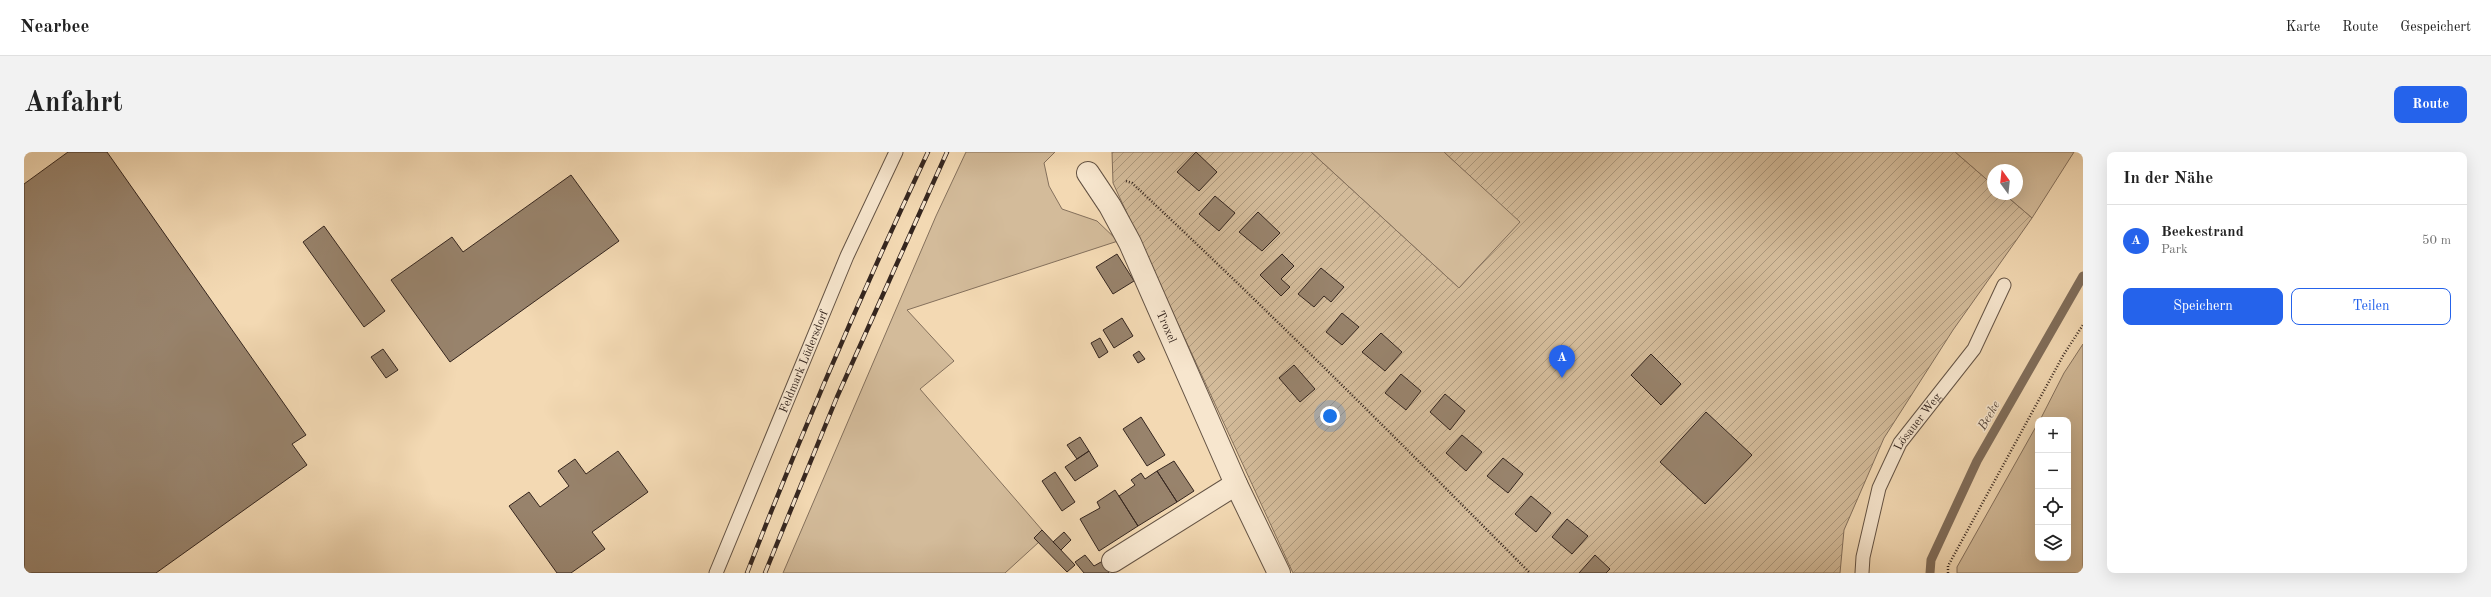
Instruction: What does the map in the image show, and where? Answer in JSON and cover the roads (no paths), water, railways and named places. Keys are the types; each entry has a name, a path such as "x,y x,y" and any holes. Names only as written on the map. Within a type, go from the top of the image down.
{"street":[{"name":"Troxel","path":"1088,173 1110,206 1130,243 1236,484 1279,573"},
{"path":"1113,561 1236,484"}],"lane":[{"name":"Feldmark Lüdersdorf","path":"716,573 847,256 896,152"},
{"name":"Lösauer Weg","path":"1862,573 1862,557 1879,488 1900,444 1974,349 2004,285"}],"waterway":[{"name":"Beeke","path":"1930,573 1931,560 1977,461 2083,276"}],"railway":[{"path":"747,573 789,467 834,361 928,152"},
{"path":"765,573 837,397 947,152"}],"place":[{"name":"Beekestrand","path":"1562,378"}]}
